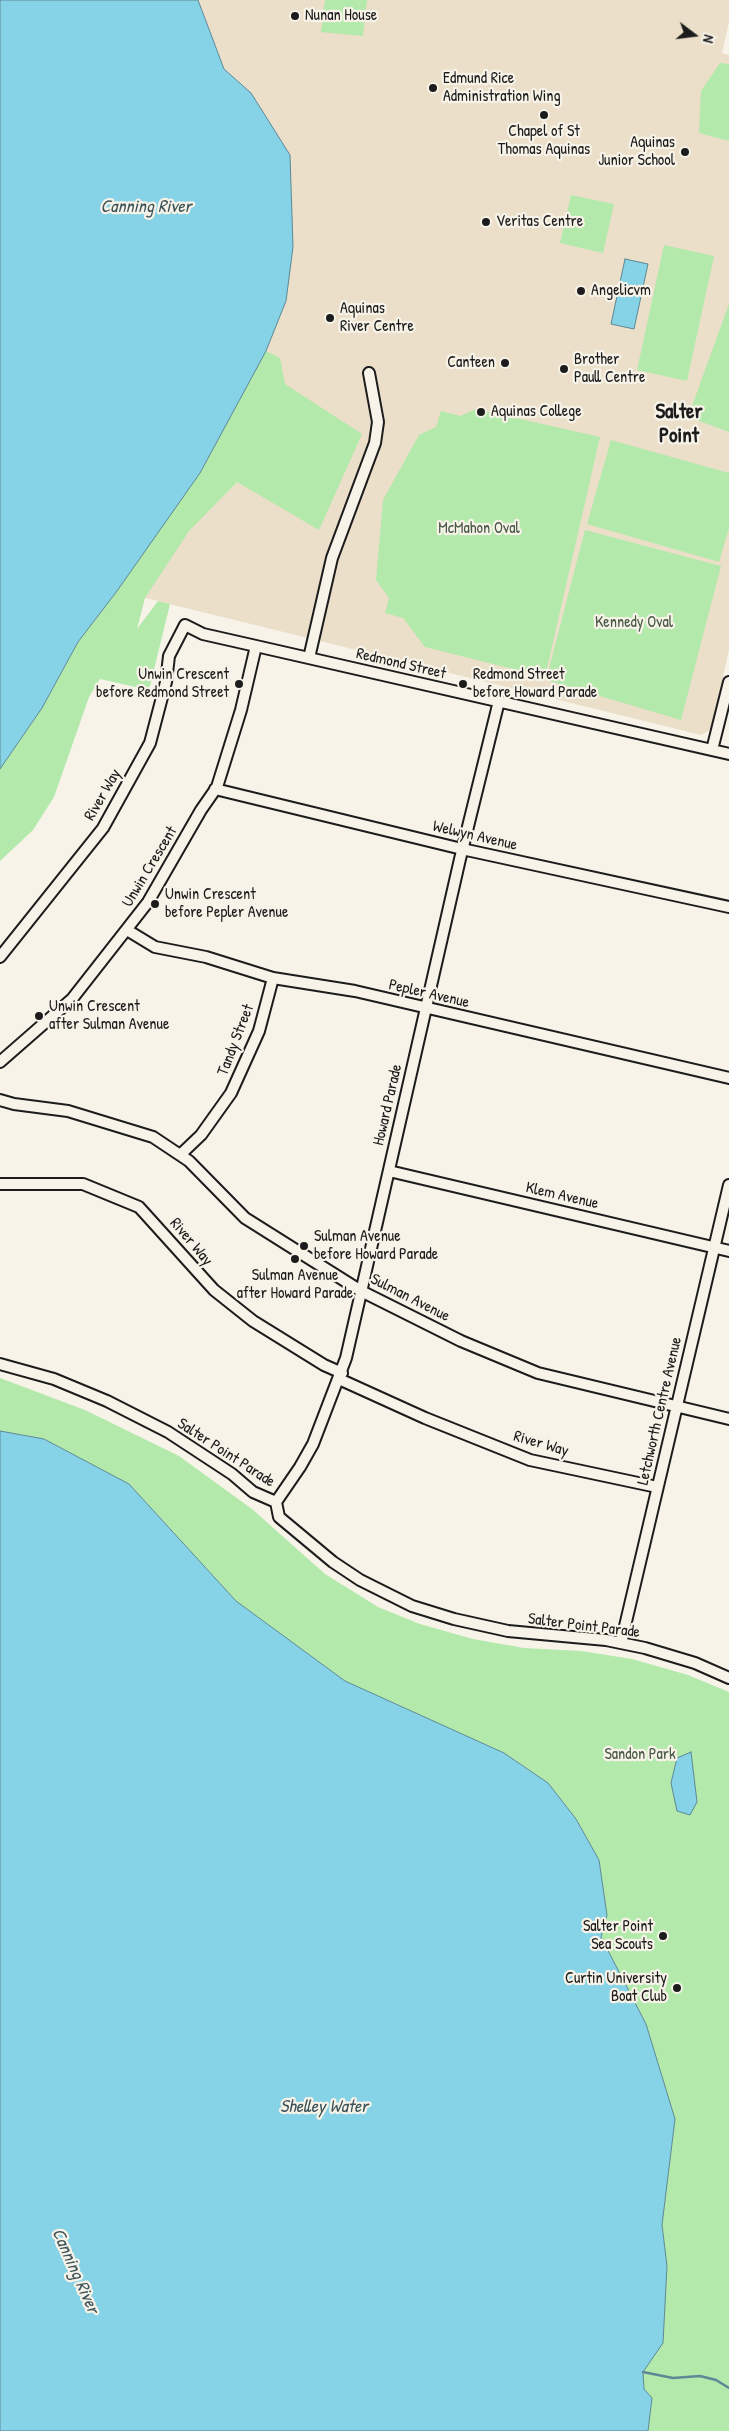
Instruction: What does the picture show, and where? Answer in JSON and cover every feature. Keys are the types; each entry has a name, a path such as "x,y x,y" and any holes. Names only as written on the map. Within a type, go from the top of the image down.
{"street":[{"path":"309,658 332,558 376,443 378,422 369,373"},
{"name":"Redmond Street","path":"185,625 204,634 729,754"},
{"name":"River Way","path":"0,957 103,828 150,743 166,682 169,656 185,625"},
{"name":"Unwin Crescent","path":"0,1062 72,999 148,902 200,810 215,790 241,710 256,646"},
{"path":"712,750 729,682"},
{"name":"Howard Parade","path":"276,1502 313,1444 340,1376 427,1009 462,849 499,701"},
{"name":"Welwyn Avenue","path":"215,790 462,849 729,907"},
{"name":"Pepler Avenue","path":"127,930 154,947 206,957 273,978 354,991 729,1078"},
{"name":"Tandy Street","path":"180,1155 201,1135 231,1093 259,1031 273,978"},
{"name":"Sulman Avenue","path":"0,1100 68,1111 153,1138 189,1161 245,1218 361,1291 461,1341 538,1373 729,1419"},
{"name":"Klem Avenue","path":"389,1171 729,1250"},
{"name":"River Way","path":"0,1184 83,1184 140,1207 214,1290 253,1321 340,1376 425,1418 530,1460 657,1487"},
{"name":"Letchworth Centre Avenue","path":"621,1643 729,1185"},
{"name":"Salter Point Parade","path":"0,1364 54,1379 107,1400 168,1432 232,1474 252,1492 276,1502 279,1517 315,1549 360,1580 412,1606 454,1619 508,1632 621,1643 695,1663 729,1678"}],"shaded area":[{"name":"Aquinas College","path":"198,0 729,0 729,22 722,53 729,55 729,650 711,729 701,735 117,591 251,93 224,69"}],"green space":[{"path":"325,0 367,0 363,36 321,32"},
{"path":"720,63 729,64 729,141 699,133 701,91"},
{"path":"571,195 614,204 603,253 560,243"},
{"path":"664,245 714,256 687,381 637,370"},
{"path":"729,304 729,432 688,417"},
{"path":"266,351 280,358 285,384 362,434 319,530 237,482 189,531 145,598 137,629 158,601 170,604 149,690 100,679 89,697 54,797 33,830 0,861 0,769 42,708 78,642 117,591 200,473"},
{"name":"McMahon Oval","path":"476,409 600,437 545,677 425,647 403,618 385,613 389,598 376,580 383,500 419,435 436,427 441,411 460,416"},
{"path":"611,440 729,473 729,528 719,562 587,524"},
{"name":"Kennedy Oval","path":"585,530 721,566 681,720 546,680"},
{"name":"Sandon Park","path":"0,1378 85,1410 179,1456 252,1509 325,1574 378,1607 420,1624 473,1639 524,1648 581,1651 632,1659 688,1675 729,1692 729,2431 648,2431 652,2398 644,2389 643,2372 663,2342 667,2266 662,2225 675,2119 646,2024 601,1937 607,1915 599,1860 576,1819 548,1783 504,1753 345,1681 236,1601 129,1484 44,1439 0,1431"}],"water":[{"name":"Canning River","path":"0,0 198,0 224,69 251,93 290,155 293,247 286,301 266,351 200,473 117,591 78,642 42,708 0,769"},
{"path":"625,259 648,264 634,329 611,324"},
{"name":"Shelley Water","path":"0,1431 44,1439 129,1484 236,1601 345,1681 504,1753 548,1783 576,1819 599,1860 607,1915 601,1937 646,2024 675,2119 662,2225 667,2266 663,2343 643,2372 644,2389 652,2398 648,2431 0,2431"},
{"path":"691,1752 697,1802 690,1815 677,1811 671,1783 677,1758"}],"waterway":[{"path":"643,2372 673,2378 700,2376 716,2380 729,2388"}],"place":[{"name":"Nunan House","path":"295,16"},
{"name":"Edmund Rice Administration Wing","path":"433,88"},
{"name":"Chapel of St Thomas Aquinas","path":"544,115"},
{"name":"Aquinas Junior School","path":"685,152"},
{"name":"Veritas Centre","path":"486,222"},
{"name":"Angelicvm","path":"581,291"},
{"name":"Aquinas River Centre","path":"330,318"},
{"name":"Canteen","path":"505,363"},
{"name":"Brother Paull Centre","path":"564,369"},
{"name":"Aquinas College","path":"481,412"},
{"name":"Unwin Crescent before Redmond Street","path":"239,684"},
{"name":"Redmond Street before Howard Parade","path":"463,684"},
{"name":"Unwin Crescent before Pepler Avenue","path":"155,904"},
{"name":"Unwin Crescent after Sulman Avenue","path":"39,1016"},
{"name":"Sulman Avenue before Howard Parade","path":"304,1246"},
{"name":"Sulman Avenue after Howard Parade","path":"295,1259"},
{"name":"Salter Point Sea Scouts","path":"663,1936"},
{"name":"Curtin University Boat Club","path":"677,1988"}],"district":[{"name":"Salter Point","path":"679,424"}]}
